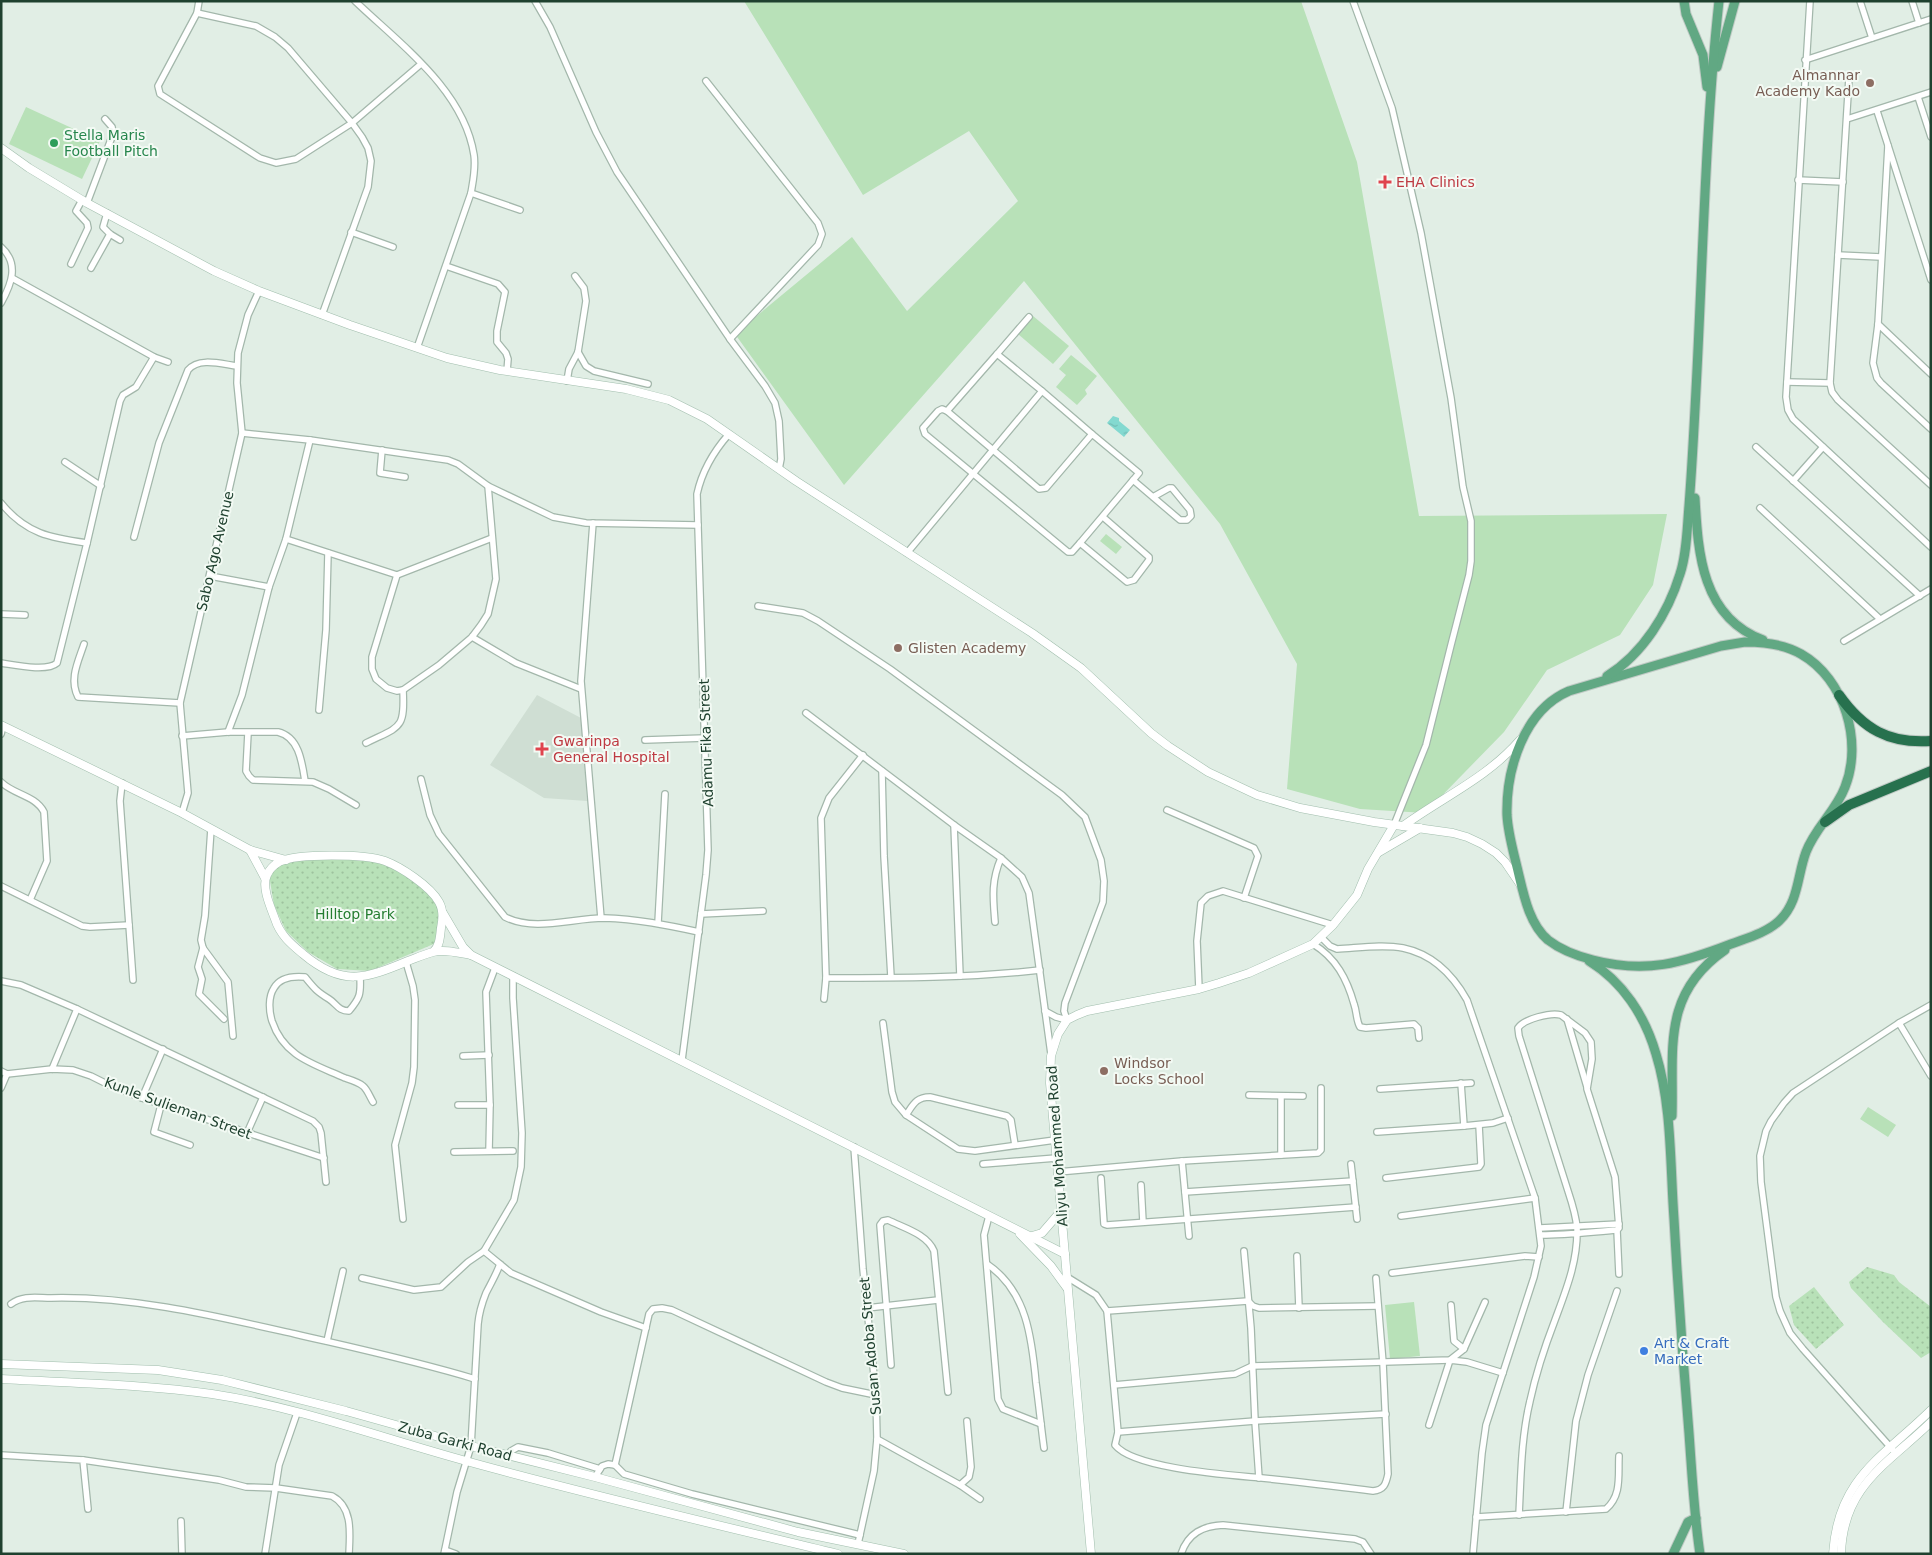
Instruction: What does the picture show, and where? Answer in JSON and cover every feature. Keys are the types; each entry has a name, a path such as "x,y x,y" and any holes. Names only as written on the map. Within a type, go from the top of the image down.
{"highway":[{"path":"1839,695 1857,718 1879,733 1906,741 1931,740"},
{"path":"1825,822 1849,805 1931,771"}],"main road":[{"path":"1684,1 1686,14 1699,43 1705,65 1709,131"},
{"path":"1693,462 1697,543 1712,592 1724,612 1737,626 1773,644 1800,653 1822,670 1839,695 1848,722 1852,764 1841,798 1811,841 1806,852 1796,893 1786,913 1772,927 1693,959 1658,966 1620,966 1580,956 1562,949 1541,933 1531,914 1521,885 1512,848 1507,815 1512,773 1523,737 1533,721 1550,701 1609,675 1634,653 1660,621 1672,598 1681,572 1686,544 1693,462 1709,131 1719,1"},
{"path":"1712,84 1735,1"},
{"path":"1591,683 1721,646 1745,642 1773,644"},
{"path":"1670,1149 1673,1037 1677,1013 1687,991 1702,970 1722,952 1737,942"},
{"path":"1580,956 1597,966 1631,1001 1645,1024 1661,1068 1670,1149 1681,1330 1700,1554"},
{"path":"1673,1554 1688,1522 1696,1518"}],"street":[{"path":"198,1 197,13 158,86 160,94 260,158 276,163 296,159 352,123 421,64"},
{"path":"355,1 421,64 447,92 460,113 474,156 474,175 471,193 417,348"},
{"path":"535,1 550,27 596,132 617,172 775,403 779,420 781,459 778,469"},
{"path":"1045,1010 1056,1017 1067,1020 1087,1011 1199,989 1249,973 1313,944 1322,938 1357,895 1376,854 1394,825 1426,745 1469,575 1471,521 1463,487 1451,398 1421,233 1392,108 1353,1"},
{"path":"1810,1 1798,180 1788,410 1793,419 1931,547"},
{"path":"1860,1 1872,38"},
{"path":"1912,1 1919,22"},
{"path":"197,13 256,26 275,37 288,48 362,137 371,161 368,186 322,314"},
{"path":"1806,60 1931,18"},
{"path":"1850,78 1830,383 1832,392 1838,400 1931,485"},
{"path":"706,81 818,223 822,234 818,245 730,339"},
{"path":"1847,120 1931,92"},
{"path":"1918,97 1931,137"},
{"path":"1877,111 1931,280"},
{"path":"71,264 88,228 87,223 76,211 84,201 113,134 112,127 105,119"},
{"path":"1888,146 1878,324 1873,363 1877,378 1931,429"},
{"path":"1,148 29,168 107,214 214,271 259,291 455,360 507,371 626,389 669,400 729,434 778,469 988,604 1076,664 1151,733 1208,772 1257,795 1280,803 1394,825 1453,833 1482,844 1496,853 1521,885"},
{"path":"1798,180 1843,182"},
{"path":"471,193 520,210"},
{"path":"107,214 103,227 120,240"},
{"path":"352,232 394,247"},
{"path":"91,268 110,234"},
{"path":"1,247 10,259 12,278 1,303"},
{"path":"1838,255 1881,257"},
{"path":"446,266 498,284 505,292 497,331 497,342 506,353 508,360 507,371"},
{"path":"567,381 569,369 578,352 586,293 575,276"},
{"path":"12,278 154,357 168,362"},
{"name":"Sabo Ago Avenue","path":"182,813 188,793 180,703 242,433 238,401 238,353 248,314 259,291"},
{"path":"947,411 1029,317"},
{"path":"1878,324 1931,374"},
{"path":"578,352 586,366 594,371 648,384"},
{"path":"997,354 1139,473 1072,552 1068,552 923,431 926,424 938,411 942,409 947,411 1036,487 1043,489 1092,434"},
{"path":"1,663 45,668 53,667 57,663 88,543 120,401 123,395 136,387 154,357"},
{"path":"134,537 159,443 188,370 193,364 199,362 237,366"},
{"path":"1788,382 1830,383"},
{"path":"907,553 1042,391"},
{"path":"242,433 310,440 448,460 458,464 488,486 553,517 593,523 698,525"},
{"name":"Adamu Fika Street","path":"682,1060 702,914 708,835 697,494 699,485 714,452 729,434"},
{"path":"228,732 242,695 270,587 286,539 310,440"},
{"path":"1756,447 1920,596"},
{"path":"1793,480 1823,447"},
{"path":"382,450 380,473 405,477"},
{"path":"65,462 101,486"},
{"path":"1133,480 1180,520 1187,520 1191,516 1190,510 1172,488 1168,488 1153,497"},
{"path":"397,575 372,657 372,669 376,679 387,688 397,691 403,690 439,665 472,637 488,614 494,593 496,568 488,486"},
{"path":"1,503 25,525 43,536 58,540 88,543"},
{"path":"1760,508 1880,619"},
{"path":"1080,543 1127,582 1134,580 1149,560 1149,557 1103,517"},
{"path":"593,523 582,689 601,918"},
{"path":"286,539 397,575 492,538"},
{"path":"319,710 326,630 328,553"},
{"path":"210,576 270,587"},
{"path":"1844,641 1931,590"},
{"path":"758,606 803,613 818,621 890,669 1062,795 1085,817 1101,860 1104,881 1103,902 1065,1003 1064,1011 1067,1020"},
{"path":"1,614 25,615"},
{"path":"472,637 516,663 582,689"},
{"path":"84,644 73,678 78,697 180,703"},
{"path":"366,743 392,730 401,723 404,712 403,690"},
{"path":"806,713 954,825 1001,858 1022,877 1029,893 1051,1056"},
{"path":"1,734 2,725 182,813 250,850 286,860"},
{"path":"182,736 228,732 278,732 286,734 297,748 305,781"},
{"path":"248,732 246,771 254,780 305,781 330,789 356,805"},
{"path":"1403,826 1497,764 1523,737"},
{"path":"645,740 705,738"},
{"path":"824,999 826,978 820,818 829,798 863,755"},
{"path":"882,771 884,856 891,977"},
{"path":"422,779 430,815 439,834 505,917 517,923 538,924 601,918 658,923 699,932"},
{"path":"1,782 34,800 41,805 44,812 47,861 30,900"},
{"path":"122,783 120,802 133,980"},
{"path":"658,923 666,794"},
{"path":"1166,810 1254,848 1258,856 1244,898"},
{"path":"954,825 960,976"},
{"path":"1376,854 1420,828"},
{"path":"211,829 205,916 201,940 203,948 228,982 233,1036"},
{"path":"250,850 265,878 266,893 276,924 282,935 292,946 327,971 344,976 371,976 433,952 447,951 471,955"},
{"path":"265,878 273,866 286,860 345,855 386,861 413,877 439,902 443,916 438,948 433,952"},
{"path":"995,922 992,887 995,872 1001,858"},
{"path":"1,886 82,926 129,925"},
{"path":"1199,989 1197,941 1201,903 1208,896 1223,891 1333,926"},
{"path":"441,910 463,947 471,955 1065,1254"},
{"path":"702,914 762,912"},
{"path":"1322,938 1330,946 1337,949 1402,948 1431,960 1446,970 1459,985 1467,1000 1535,1198 1540,1232 1539,1258 1486,1425 1473,1554"},
{"path":"1313,944 1329,956 1344,976 1360,1027 1414,1024 1418,1028 1419,1038"},
{"path":"203,948 198,967 202,979 199,994 224,1019"},
{"path":"403,1219 395,1145 412,1083 415,1000 406,962"},
{"path":"489,1151 490,1104 486,992 495,968"},
{"path":"826,978 960,976 1040,970"},
{"path":"360,977 361,993 349,1011 336,1008 330,1000 319,994 305,976 294,976 283,980 274,986 270,1000 270,1016 284,1045 299,1057 364,1086 373,1102"},
{"path":"362,1278 414,1290 441,1287 468,1262 484,1251 514,1200 521,1167 522,1133 513,976"},
{"path":"1,981 21,985 77,1009 314,1121 321,1132 326,1182"},
{"path":"1893,1450 1803,1349 1784,1321 1776,1297 1761,1182 1760,1156 1766,1131 1771,1121 1784,1102 1793,1093 1899,1023 1931,1005"},
{"path":"52,1069 77,1009"},
{"path":"1518,1515 1524,1434 1530,1401 1539,1365 1570,1283 1577,1230 1568,1191 1519,1036 1518,1028 1521,1024 1531,1019 1557,1013 1585,1033 1591,1042 1592,1059 1588,1089"},
{"path":"1567,1019 1615,1177 1619,1274"},
{"name":"Aliyu Mohammed Road","path":"1067,1020 1058,1034 1051,1056 1050,1083 1091,1554"},
{"path":"1899,1023 1931,1076"},
{"path":"883,1024 892,1092 895,1102 906,1115 958,1149 975,1151 1055,1140"},
{"path":"142,1098 163,1049"},
{"path":"463,1056 489,1055"},
{"name":"Kunle Sulieman Street","path":"4,1072 52,1069 73,1070 142,1098 324,1158"},
{"path":"1,1088 4,1072"},
{"path":"1462,1083 1464,1126"},
{"path":"1380,1089 1471,1083"},
{"path":"1058,1172 1182,1161 1320,1152 1321,1088"},
{"path":"1249,1095 1303,1096"},
{"path":"1281,1096 1281,1155"},
{"path":"247,1133 263,1097"},
{"path":"906,1115 916,1100 923,1097 1007,1116 1012,1120 1015,1146"},
{"path":"162,1104 154,1132 190,1145"},
{"path":"458,1104 490,1104"},
{"path":"1377,1132 1479,1125 1508,1118"},
{"path":"1386,1178 1479,1167 1481,1164 1479,1125"},
{"name":"Susan Adoba Street","path":"854,1147 876,1395 878,1439 874,1471 858,1544"},
{"path":"454,1152 513,1151"},
{"path":"983,1164 1056,1158"},
{"path":"1182,1161 1189,1236"},
{"path":"1351,1164 1358,1219"},
{"path":"1102,1178 1104,1224 1108,1225 1356,1207"},
{"path":"1186,1192 1353,1180"},
{"path":"1141,1185 1143,1222"},
{"path":"1401,1216 1535,1198"},
{"path":"1030,1236 1042,1234 1061,1211"},
{"path":"989,1216 984,1235 1000,1405 1012,1414 1041,1424"},
{"path":"891,1365 888,1306 880,1225 883,1221 888,1220 930,1242 934,1250 948,1392"},
{"path":"1540,1232 1618,1227"},
{"path":"1015,1229 1060,1276 1068,1292"},
{"path":"484,1251 511,1273 601,1312 646,1328"},
{"path":"1244,1251 1260,1478"},
{"path":"1297,1256 1299,1308"},
{"path":"1392,1273 1525,1256 1539,1258"},
{"path":"456,1554 445,1552 458,1492 471,1446 480,1308 496,1277 500,1264"},
{"path":"987,1264 998,1271 1007,1281 1022,1307 1032,1341 1044,1448"},
{"path":"326,1341 343,1271"},
{"path":"1067,1277 1096,1295 1107,1311 1118,1432 1115,1445 1118,1449 1128,1454 1186,1470 1373,1491 1379,1490 1384,1486 1388,1474 1383,1364 1376,1278"},
{"path":"1566,1512 1576,1422 1588,1375 1617,1291"},
{"path":"11,1304 21,1298 107,1299 238,1321 475,1379"},
{"path":"867,1308 938,1300"},
{"path":"1107,1311 1248,1302 1260,1308 1378,1306"},
{"path":"1429,1425 1450,1360 1464,1349 1485,1302"},
{"path":"1451,1306 1454,1341 1464,1349"},
{"path":"615,1465 649,1314 653,1309 672,1310 826,1382 842,1388 876,1395"},
{"path":"1114,1385 1235,1374 1252,1366 1383,1364 1450,1360 1467,1362 1503,1373"},
{"name":"Zuba Garki Road","path":"1,1364 158,1370 192,1374 346,1411 508,1456 595,1477 798,1532 904,1554"},
{"name":"Zuba Garki Road","path":"1,1379 144,1386 212,1394 297,1413 467,1462 838,1554"},
{"path":"1841,1554 1845,1522 1855,1498 1868,1479 1893,1450 1931,1410"},
{"path":"265,1554 279,1465 297,1413"},
{"path":"1118,1432 1255,1421 1386,1414"},
{"path":"960,1486 969,1476 971,1468 967,1420"},
{"path":"1833,1554 1838,1519 1848,1494 1862,1473 1931,1422"},
{"path":"878,1439 980,1499"},
{"path":"508,1456 511,1451 518,1448 548,1453 600,1469"},
{"path":"1,1456 83,1460 219,1480 246,1487 322,1493 338,1499 348,1519 351,1528 349,1554"},
{"path":"1476,1517 1606,1509 1613,1503 1618,1491 1618,1456"},
{"path":"83,1460 88,1509"},
{"path":"595,1477 602,1466 608,1464 615,1465 624,1474 692,1494 860,1535"},
{"path":"181,1521 182,1554"},
{"path":"1182,1554 1185,1544 1192,1535 1201,1529 1223,1525 1354,1539 1363,1542 1371,1554"}],"shaded area":[{"name":"Gwarinpa General Hospital","path":"537,695 581,718 587,801 544,798 490,765"}],"green space":[{"path":"744,1 1301,1 1357,162 1419,516 1667,514 1653,585 1620,635 1547,670 1504,732 1425,813 1360,809 1287,789 1297,664 1220,524 1024,281 844,485 735,334 852,237 907,311 1018,201 969,131 863,195"},
{"name":"Stella Maris Football Pitch","path":"26,107 100,141 82,179 9,144"},
{"path":"1033,316 1069,346 1053,364 1018,334"},
{"path":"1071,355 1097,376 1085,390 1087,394 1077,405 1056,387 1066,375 1059,369"},
{"path":"1106,534 1122,547 1116,554 1100,541"},
{"name":"Hilltop Park","path":"348,857 377,860 412,878 437,903 440,918 436,943 370,971 337,969 308,952 286,931 274,905 269,875 274,868 286,861"},
{"path":"1868,1107 1896,1125 1888,1137 1860,1119"},
{"path":"1867,1267 1894,1275 1899,1282 1931,1307 1931,1352 1921,1358 1851,1288 1849,1282"},
{"path":"1814,1287 1844,1325 1816,1349 1794,1325 1789,1306"},
{"path":"1414,1302 1420,1356 1390,1359 1385,1305"}],"water":[{"path":"1113,416 1119,418 1119,421 1130,430 1124,437 1107,423"}],"place":[{"name":"Almannar Academy Kado","path":"1870,83"},
{"name":"Stella Maris Football Pitch","path":"54,143"},
{"name":"EHA Clinics","path":"1385,182"},
{"name":"Glisten Academy","path":"898,648"},
{"name":"Gwarinpa General Hospital","path":"542,749"},
{"name":"Windsor Locks School","path":"1104,1071"},
{"name":"Art & Craft Market","path":"1644,1351"}]}
